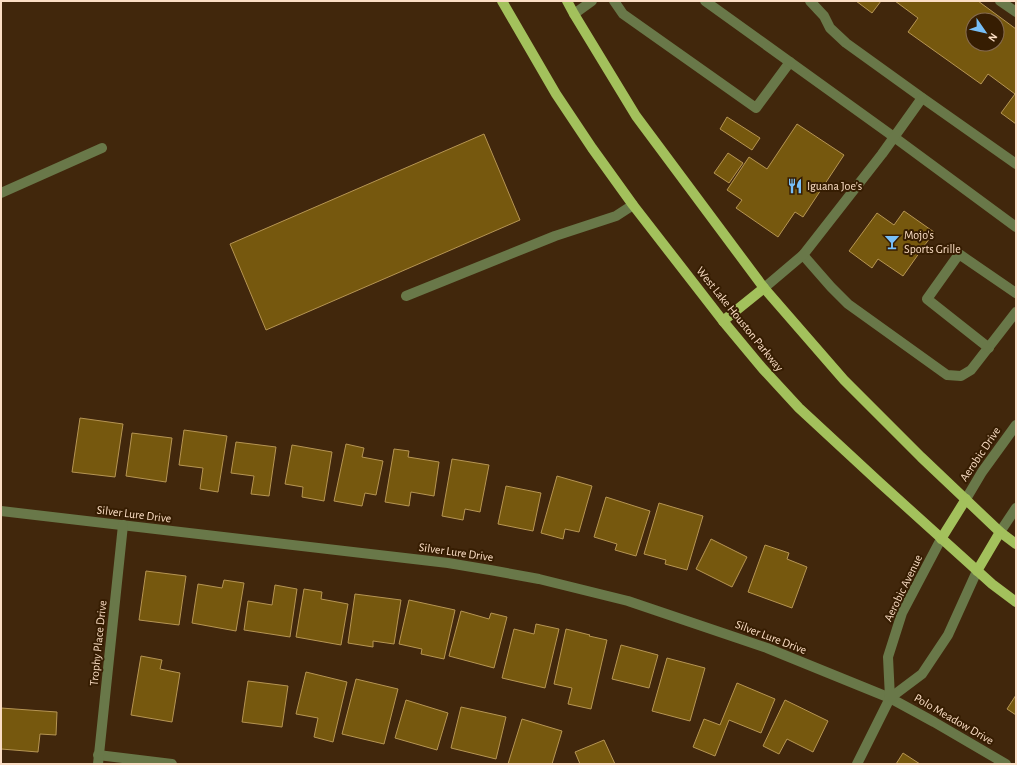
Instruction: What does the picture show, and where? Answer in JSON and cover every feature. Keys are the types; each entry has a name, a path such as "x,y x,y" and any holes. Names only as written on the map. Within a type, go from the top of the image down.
{"main road":[{"name":"West Lake Houston Parkway","path":"502,1 556,94 592,148 633,205 722,321 763,369 799,408 879,482 977,571 1016,602"},
{"path":"567,1 636,116 764,288 844,380 921,457 1000,532 1016,544"},
{"path":"722,321 764,288"},
{"path":"942,539 966,499"},
{"path":"977,571 1000,532"}],"street":[{"path":"574,14 592,1"},
{"path":"614,1 623,14 756,108 790,62"},
{"path":"706,1 1016,227"},
{"path":"810,1 824,16 830,28 846,43 1016,164"},
{"path":"1000,1 1016,12"},
{"path":"764,288 803,255 882,154 922,98"},
{"path":"1,193 102,148"},
{"path":"406,296 555,236 616,216 633,205"},
{"path":"989,348 927,299 959,254 1016,293"},
{"path":"803,255 848,304 947,375 961,376 971,370 1016,312"},
{"name":"Aerobic Drive","path":"966,499 982,472 1016,425"},
{"path":"1000,532 1016,508"},
{"name":"Silver Lure Drive","path":"1,511 448,563 539,579 628,601 708,627 767,648 890,698"},
{"name":"Trophy Place Drive","path":"98,760 124,525"},
{"name":"Aerobic Avenue","path":"890,698 888,657 902,613 942,539"},
{"name":"Aerobic Avenue","path":"858,764 890,698 922,674 948,635 977,571"},
{"name":"Polo Meadow Drive","path":"890,698 1006,764"},
{"path":"98,760 172,764"}],"building":[{"path":"856,1 881,1 872,13"},
{"path":"895,1 978,1 993,12 965,12 965,52 1005,52 1005,21 1016,29 1016,124 1001,113 1015,94 988,74 981,84 908,32 918,18"},
{"path":"727,117 760,138 752,150 720,129"},
{"path":"797,124 844,155 803,217 795,212 778,237 736,208 742,200 727,190 749,157 767,169"},
{"path":"484,134 520,220 266,330 230,244"},
{"path":"728,153 743,163 729,183 714,173"},
{"name":"Mojo's Sports Grille","path":"904,211 934,232 903,276 878,259 872,268 849,251 877,213 894,225"},
{"path":"80,418 123,424 115,477 72,472"},
{"path":"184,430 227,436 218,492 200,489 203,468 179,465"},
{"path":"132,433 172,438 166,482 126,476"},
{"path":"236,442 276,447 269,496 251,494 254,476 231,473"},
{"path":"346,444 364,448 362,457 383,461 376,495 365,493 362,506 334,501"},
{"path":"292,445 332,452 324,501 302,497 303,487 285,484"},
{"path":"394,449 409,451 408,457 439,462 434,496 411,492 409,506 385,502"},
{"path":"452,459 489,465 480,512 465,509 463,520 442,516"},
{"path":"557,476 592,486 579,532 565,529 563,539 541,533"},
{"path":"506,486 541,493 533,531 498,524"},
{"path":"606,497 650,511 636,556 615,550 617,544 594,537"},
{"path":"659,503 703,516 687,570 665,564 666,560 644,554"},
{"path":"711,539 747,557 732,587 696,569"},
{"path":"765,545 789,553 787,559 807,567 792,608 748,592"},
{"path":"146,571 186,576 179,625 139,620"},
{"path":"224,580 244,583 236,631 192,623 198,584 222,588"},
{"path":"275,585 297,589 290,637 244,630 248,601 272,605"},
{"path":"304,589 322,592 321,599 348,604 341,645 296,637"},
{"path":"355,594 401,600 394,644 373,641 373,647 348,643"},
{"path":"409,600 455,610 444,659 421,654 422,649 399,644"},
{"path":"461,611 489,619 491,613 507,617 494,668 449,656"},
{"path":"536,624 559,629 545,688 502,678 514,629 534,634"},
{"path":"566,629 607,640 591,709 568,704 572,688 554,684"},
{"path":"621,645 658,655 649,688 612,679"},
{"path":"141,656 162,660 160,669 180,673 172,722 131,715"},
{"path":"667,658 705,668 690,721 652,711"},
{"path":"306,672 347,682 333,742 314,737 318,718 296,714"},
{"path":"356,679 398,689 384,744 342,734"},
{"path":"248,681 288,686 282,727 242,722"},
{"path":"737,683 775,699 761,733 729,720 715,756 693,747 704,719 720,725"},
{"path":"1016,695 1016,715 1007,709"},
{"path":"406,700 448,713 437,750 395,738"},
{"path":"785,700 828,721 813,752 787,739 779,754 763,746"},
{"path":"461,707 506,717 496,759 451,748"},
{"path":"1,708 57,712 56,735 40,734 38,752 1,749"},
{"path":"522,719 562,731 552,764 508,764"},
{"path":"604,740 615,764 580,764 575,752"},
{"path":"903,753 920,764 896,764"}],"place":[{"name":"Iguana Joe’s","path":"795,186"},
{"name":"Mojo's Sports Grille","path":"892,242"}]}
